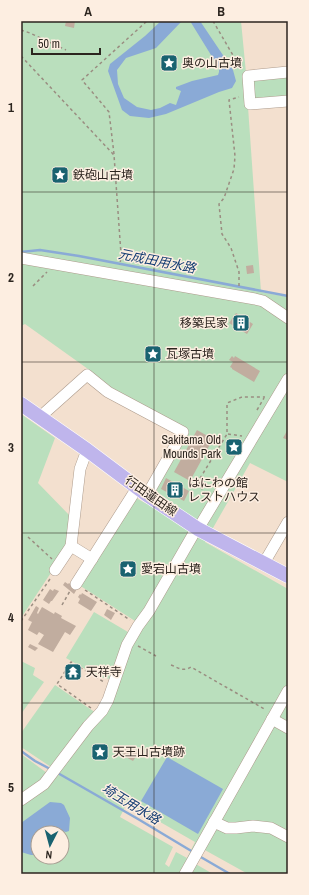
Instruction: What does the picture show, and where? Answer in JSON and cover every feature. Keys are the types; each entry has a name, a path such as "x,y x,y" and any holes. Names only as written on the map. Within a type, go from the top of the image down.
{"main road":[{"name":"行田蓮田線","path":"21,404 87,450 196,531 288,576"}],"street":[{"path":"288,72 248,76 250,104 288,101"},
{"path":"21,258 255,299 263,301 288,318"},
{"path":"40,417 87,375 108,392 183,432 73,587"},
{"path":"21,800 44,784 88,726 102,711 108,700 125,650 138,626 149,611 288,380"},
{"path":"57,567 71,546 80,469 87,450"},
{"path":"264,563 288,522"},
{"path":"71,546 92,559"},
{"path":"185,874 288,691"},
{"path":"273,716 288,728"},
{"path":"214,822 227,828 253,826 271,828 288,837"}],"path":[{"path":"119,267 121,254 114,154 109,112 82,80 147,21"},
{"path":"213,21 244,73"},
{"path":"21,30 66,50"},
{"path":"21,56 114,154"},
{"path":"239,282 239,272 231,248 222,234 219,204 224,198 234,169 235,156 229,100 244,95"},
{"path":"33,286 56,264"},
{"path":"207,495 200,486 199,480 227,434 227,403 242,397 277,397"},
{"path":"227,434 242,436"},
{"path":"21,621 57,567 28,537"},
{"path":"62,605 73,587 138,626"},
{"path":"130,641 156,656"},
{"path":"91,708 57,684 71,662 104,682"},
{"path":"171,665 182,670 187,670 190,667 267,711 273,716"}],"green space":[{"name":"Sakitama Old Mounds Park","path":"21,21 241,21 246,73 288,70 288,103 248,107 261,292 288,297 288,482 250,463 205,542 288,589 288,874 248,874 203,849 194,863 213,874 21,874 21,754 47,773 51,767 21,747 21,733 55,685 96,713 100,709 110,679 99,677 66,658 94,612 128,632 135,621 79,585 136,498 147,504 188,432 107,389 88,369 25,324 21,326","holes":["127,803 195,842 187,858 176,852 169,867 165,864 173,847 120,817"]},
{"path":"21,414 55,438 38,483 71,517 68,547 21,618"},
{"path":"21,661 35,668 33,675 44,682 21,714"}],"water":[{"path":"161,21 182,21 156,48 126,58 117,70 118,84 124,98 137,107 151,110 160,108 170,103 176,105 181,91 176,89 176,87 192,81 218,75 219,68 190,21 200,21 233,70 236,81 232,88 166,114 149,118 130,116 122,110 108,71 110,64"},
{"path":"167,757 223,789 198,834 141,801"},
{"path":"50,802 61,803 64,805 70,818 69,825 30,825 30,855 21,852 21,823"}],"building":[{"path":"66,21 75,21 74,28 65,26"},
{"path":"253,265 254,273 247,274 246,266"},
{"name":"移築民家","path":"236,313 253,324 247,334 229,323"},
{"path":"232,356 234,358 235,356 260,371 254,382 230,367 233,362 229,360"},
{"path":"288,429 288,440 283,438"},
{"path":"197,430 213,439 190,481 174,472"},
{"name":"はにわの館 レストハウス","path":"166,478 189,491 184,501 161,489"},
{"path":"65,582 77,589 74,594 63,585"},
{"path":"50,589 53,591 54,589 59,591 49,604 43,600"},
{"path":"82,593 97,602 91,611 78,603 80,599 78,597"},
{"path":"36,606 39,608 38,614 42,607 54,614 55,612 62,616 61,618 76,626 70,635 65,632 53,652 38,644 44,635 39,632 37,635 28,630 32,622 28,620"},
{"path":"107,609 115,613 111,620 104,615"},
{"path":"30,644 38,648 35,651 28,647"},
{"path":"128,745 139,752 133,761 122,755"}],"waterway":[{"name":"元成田用水路","path":"21,252 40,250 79,256 288,296"},
{"name":"埼玉用水路","path":"21,751 35,761 52,770"},
{"name":"埼玉用水路","path":"56,772 193,852"},
{"name":"埼玉用水路","path":"199,856 230,874"}],"place":[{"name":"奥の山古墳","path":"169,63"},
{"name":"鉄砲山古墳","path":"60,175"},
{"name":"移築民家","path":"241,323"},
{"name":"瓦塚古墳","path":"153,354"},
{"name":"Sakitama Old Mounds Park","path":"234,447"},
{"name":"はにわの館 レストハウス","path":"175,490"},
{"name":"愛宕山古墳","path":"128,569"},
{"name":"天祥寺","path":"73,672"},
{"name":"天王山古墳跡","path":"100,752"}]}
